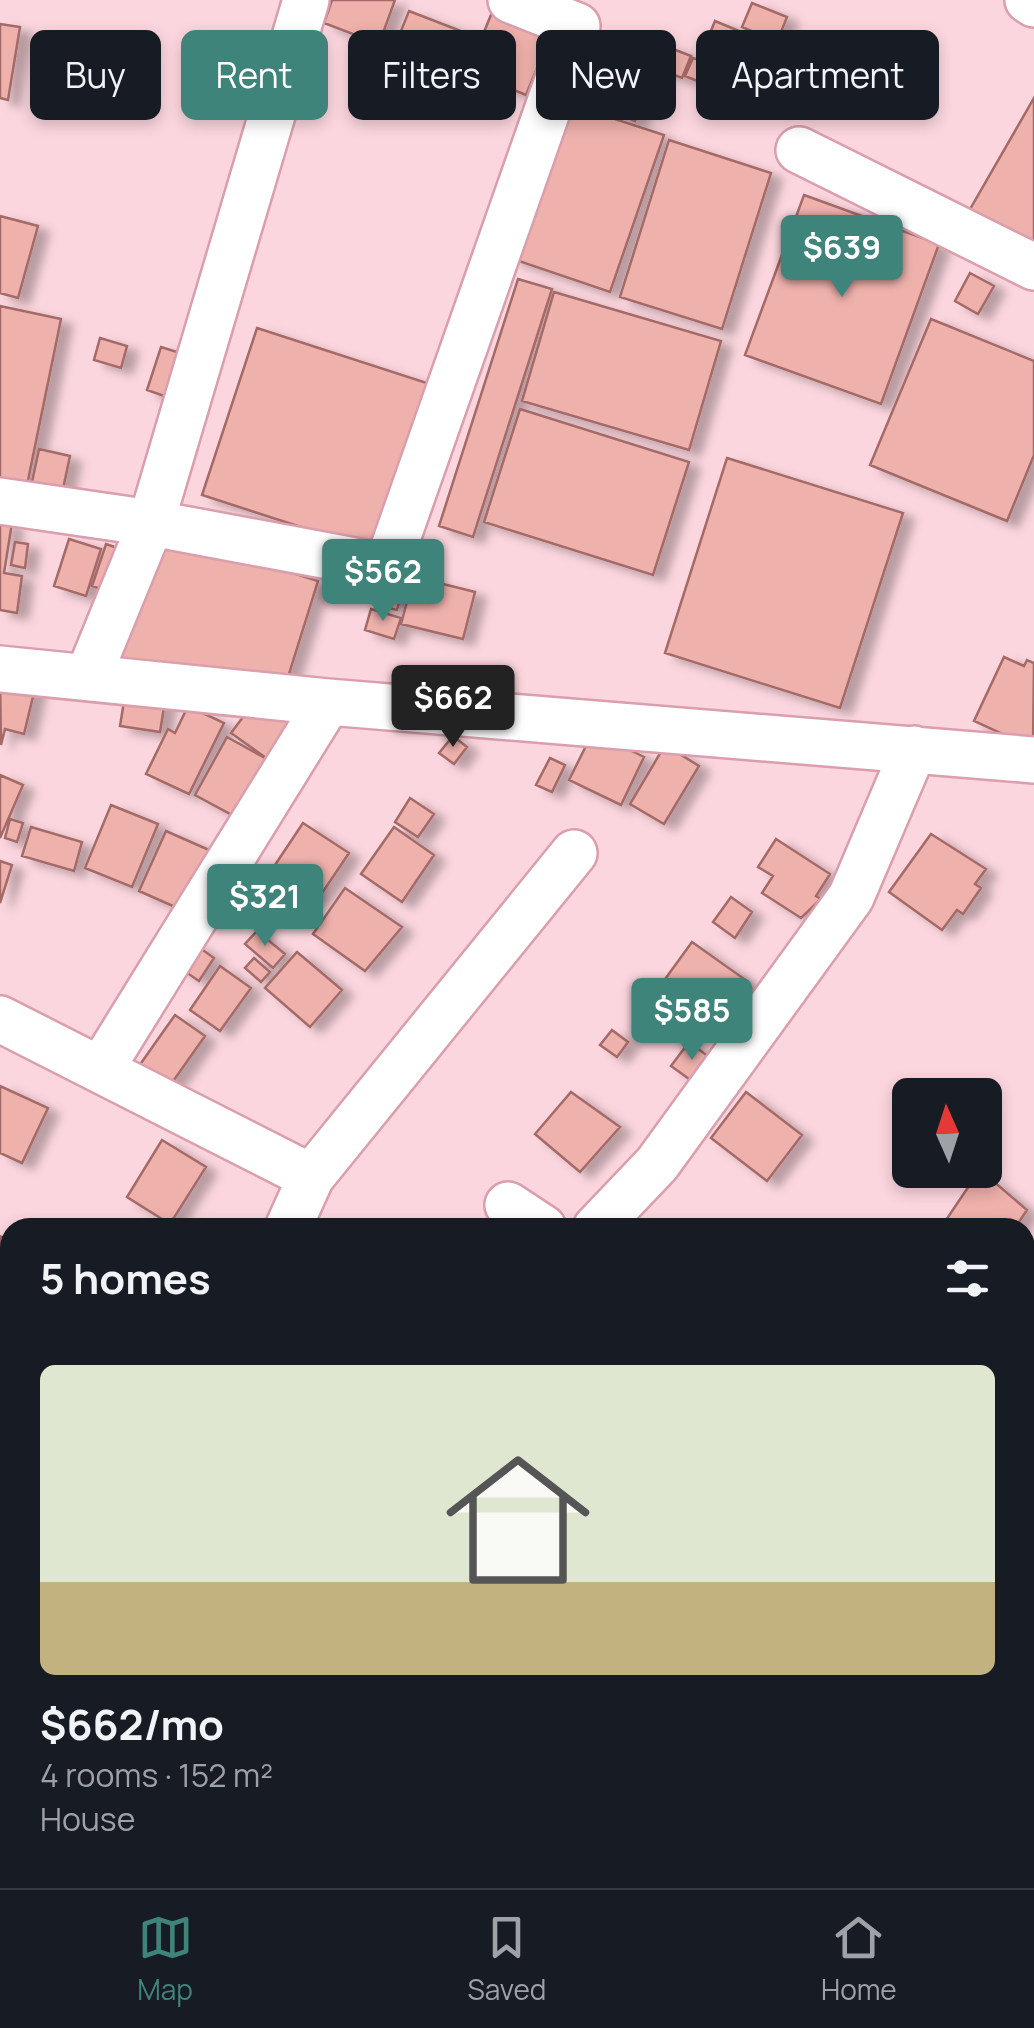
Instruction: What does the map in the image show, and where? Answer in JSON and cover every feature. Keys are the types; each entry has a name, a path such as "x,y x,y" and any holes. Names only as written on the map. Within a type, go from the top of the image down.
{"street":[{"path":"88,677 151,523 306,0"},
{"path":"0,502 151,523 387,567 577,26 512,0"},
{"path":"799,150 1034,267"},
{"path":"0,669 328,702 1034,760"},
{"path":"102,1067 328,702"},
{"path":"606,1218 657,1164 851,897 914,750"},
{"path":"293,1218 311,1177 574,853"},
{"path":"0,1019 102,1067 311,1177"}],"building":[{"path":"332,0 395,0 384,30 348,32 324,23"},
{"path":"752,3 787,17 782,30 742,27"},
{"path":"493,10 541,30 536,30 536,71 526,95 516,91 516,30 485,30"},
{"path":"409,11 458,30 401,30"},
{"path":"715,21 737,30 711,30"},
{"path":"0,24 20,27 8,100 0,98"},
{"path":"676,50 691,56 682,78 676,76"},
{"path":"693,58 696,59 696,80 685,76"},
{"path":"1034,98 1034,248 969,211"},
{"path":"557,120 618,120 664,135 610,292 510,258"},
{"path":"669,140 771,173 722,329 620,297"},
{"path":"804,195 939,244 881,404 745,355"},
{"path":"0,216 38,226 18,298 0,293"},
{"path":"970,273 994,286 978,314 955,301"},
{"path":"518,279 552,289 473,537 439,526"},
{"path":"554,292 721,341 689,450 522,401"},
{"path":"0,306 61,319 25,495 0,490"},
{"path":"931,319 1034,361 1034,455 1007,521 870,465"},
{"path":"257,328 436,386 381,553 202,495"},
{"path":"100,338 127,346 121,368 94,360"},
{"path":"161,347 196,358 181,402 147,390"},
{"path":"520,409 689,462 653,575 484,522"},
{"path":"39,449 70,456 60,503 29,496"},
{"path":"727,458 903,513 840,708 665,653"},
{"path":"0,521 12,523 4,573 22,576 17,613 0,610"},
{"path":"154,529 318,581 283,693 111,665"},
{"path":"69,539 101,549 86,596 54,586"},
{"path":"15,542 28,544 25,568 11,565"},
{"path":"106,544 129,552 116,594 92,586"},
{"path":"390,572 406,576 397,610 381,606"},
{"path":"427,580 475,592 463,639 401,624 412,583 426,588"},
{"path":"371,609 401,618 394,639 365,630"},
{"path":"1004,657 1024,666 1027,660 1034,663 1033,748 974,721"},
{"path":"0,676 36,684 24,734 5,729 1,745"},
{"path":"126,689 166,695 160,732 120,726"},
{"path":"258,697 295,724 269,760 231,733"},
{"path":"188,706 224,723 189,794 146,774 168,729 175,733"},
{"path":"593,732 644,757 621,805 569,780"},
{"path":"453,736 467,747 454,764 439,753"},
{"path":"227,737 272,762 234,816 195,795"},
{"path":"665,745 699,766 664,824 630,804"},
{"path":"550,758 565,765 552,792 536,785"},
{"path":"0,775 23,785 0,838"},
{"path":"410,798 434,814 418,837 395,822"},
{"path":"111,805 158,824 132,887 85,868"},
{"path":"10,819 23,823 17,842 5,838"},
{"path":"303,823 349,853 316,902 271,871"},
{"path":"31,827 82,842 74,871 22,856"},
{"path":"394,827 434,855 402,902 361,874"},
{"path":"166,831 209,850 182,910 139,891"},
{"path":"931,834 986,869 975,884 981,888 963,914 957,910 942,930 889,892"},
{"path":"776,839 830,874 816,896 821,899 801,918 762,893 773,876 758,867"},
{"path":"0,861 12,865 0,903"},
{"path":"345,888 402,927 365,971 313,934"},
{"path":"731,897 752,912 735,938 713,922"},
{"path":"257,931 285,954 273,968 245,944"},
{"path":"692,942 747,981 711,1033 692,1020 700,1008 663,982"},
{"path":"193,943 214,958 199,981 177,966"},
{"path":"297,952 342,990 310,1027 265,988"},
{"path":"254,958 270,972 261,982 245,968"},
{"path":"220,966 251,988 220,1031 190,1010"},
{"path":"175,1015 205,1036 169,1087 139,1066"},
{"path":"612,1030 628,1042 617,1057 600,1045"},
{"path":"689,1042 713,1060 696,1084 671,1066"},
{"path":"0,1086 48,1108 22,1163 0,1153"},
{"path":"571,1092 620,1127 580,1172 535,1134"},
{"path":"746,1092 802,1135 767,1181 711,1138"},
{"path":"162,1140 206,1167 174,1218 160,1218 127,1197"},
{"path":"968,1188 1001,1188 1027,1210 1022,1218 947,1218"}]}
